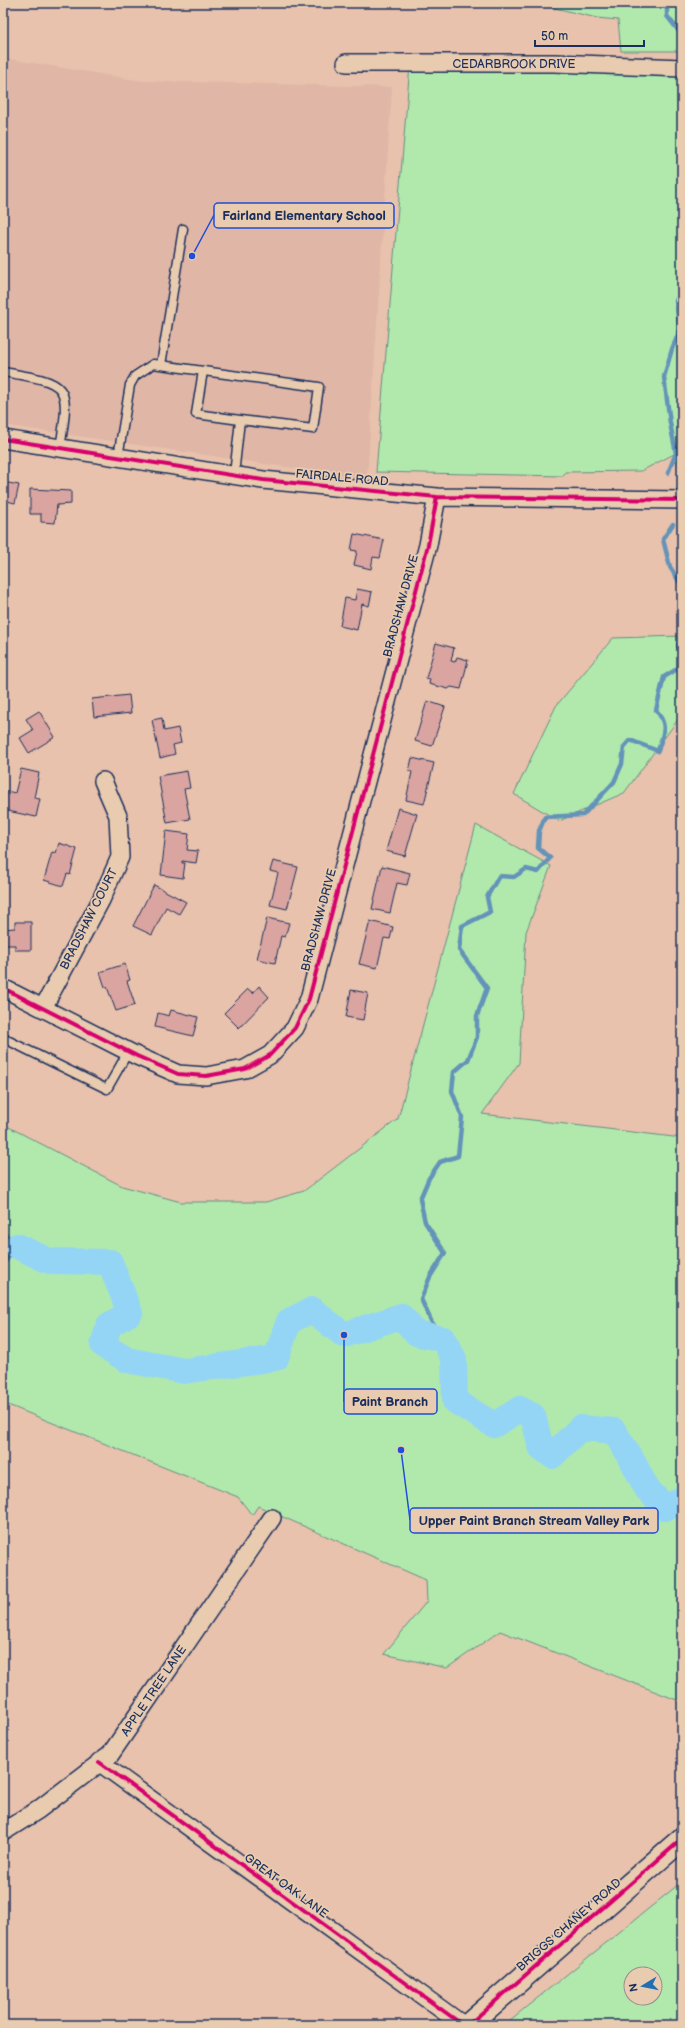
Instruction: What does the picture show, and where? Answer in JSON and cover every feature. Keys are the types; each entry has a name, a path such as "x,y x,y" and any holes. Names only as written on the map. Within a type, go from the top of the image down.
{"main road":[{"name":"BRIGGS CHANEY ROAD","path":"468,2025 682,1839"}],"street":[{"name":"CEDARBROOK DRIVE","path":"346,63 554,63 682,68"},
{"name":"FAIRDALE ROAD","path":"3,438 263,480 437,497 682,500"},
{"name":"BRADSHAW DRIVE","path":"3,988 128,1052 178,1074 206,1076 245,1069 270,1055 295,1028 311,992 428,545 437,497"},
{"name":"BRADSHAW COURT","path":"43,1008 101,900 120,857 118,816 103,781"},
{"name":"APPLE TREE LANE","path":"3,1832 38,1810 110,1755 272,1518"},
{"name":"GREAT OAK LANE","path":"99,1762 463,2025"}],"lane":[{"path":"161,365 183,229"},
{"path":"118,457 130,385 135,376 153,364 319,387 313,429 196,414 203,371"},
{"path":"3,372 38,378 51,382 59,388 65,397 66,410 60,448"},
{"path":"234,476 240,420"},
{"path":"3,1038 107,1089 128,1052"}],"shaded area":[{"path":"3,58 142,81 392,87 367,479 3,425"}],"green space":[{"path":"534,3 682,3 682,51 621,51 618,20 597,18"},
{"path":"410,65 682,72 682,475 676,453 641,471 565,472 563,476 376,472"},
{"path":"682,636 682,714 624,793 559,821 514,794 556,706 613,638"},
{"path":"476,825 551,866 526,932 519,1063 482,1114 682,1138 682,1702 500,1631 447,1668 384,1654 427,1601 426,1580 258,1506 252,1515 238,1497 3,1403 3,1124 122,1186 181,1202 266,1202 304,1191 398,1119"},
{"path":"682,1881 682,2025 504,2025 673,1889"}],"building":[{"path":"3,482 19,485 15,503 3,500"},
{"path":"30,489 71,491 71,504 57,505 55,523 41,522 41,514 30,514"},
{"path":"354,534 384,540 380,558 373,557 371,569 354,565 357,551 351,550"},
{"path":"357,589 372,592 369,606 362,604 357,630 340,626 345,598 355,600"},
{"path":"436,643 454,648 451,661 455,662 457,657 468,660 461,689 451,687 448,689 429,684 430,679 426,678"},
{"path":"129,695 131,713 94,717 92,699"},
{"path":"427,701 445,707 432,746 415,741"},
{"path":"39,711 55,737 29,753 20,738 33,730 26,719"},
{"path":"162,718 164,731 178,728 181,743 173,745 175,754 160,758 152,720"},
{"path":"412,758 434,763 424,804 406,800 412,772 409,771"},
{"path":"21,769 39,773 34,798 40,799 36,817 3,810 7,791 15,793"},
{"path":"187,771 190,788 184,789 190,819 167,823 158,776"},
{"path":"398,808 417,814 405,856 386,851"},
{"path":"166,831 189,834 187,850 198,851 196,863 182,861 182,863 185,863 183,878 161,875"},
{"path":"59,843 77,849 70,875 67,874 63,886 44,880 52,852 56,853"},
{"path":"273,861 298,867 287,909 270,905 278,873 270,871"},
{"path":"382,866 410,873 407,885 397,883 390,913 372,909"},
{"path":"154,885 186,902 179,914 166,907 152,935 133,926"},
{"path":"267,918 289,923 285,937 281,936 275,963 257,959"},
{"path":"370,921 393,927 390,939 384,938 377,968 359,964"},
{"path":"15,922 31,922 31,950 15,950 15,945 3,945 3,929 15,928"},
{"path":"125,964 130,980 127,981 135,1005 116,1011 100,972"},
{"path":"259,986 269,997 239,1028 224,1013 248,989 253,993"},
{"path":"351,990 368,993 363,1020 346,1017"},
{"path":"171,1010 198,1017 193,1036 155,1027 158,1013 169,1016"}],"waterway":[{"path":"667,3 667,16 682,35"},
{"path":"682,77 682,94"},
{"path":"668,473 676,453 670,423 664,377 672,349 680,330 676,301 682,288"},
{"path":"673,524 663,539 670,567 682,586"},
{"path":"682,631 678,645 682,663"},
{"path":"443,1339 433,1325 421,1299 430,1277 445,1253 425,1222 420,1199 429,1178 440,1162 458,1156 462,1117 452,1091 454,1072 468,1060 477,1037 477,1016 487,988 459,950 462,926 490,912 487,897 499,876 514,877 526,869 538,872 550,858 538,848 539,831 545,817 583,815 614,782 622,764 624,747 630,740 658,751 664,725 656,710 664,677 682,666"},
{"path":"3,1233 17,1246 3,1264"},
{"path":"17,1246 49,1261 110,1262 130,1313 109,1325 103,1345 127,1360 184,1371 276,1358 289,1321 312,1310 344,1335 401,1316 416,1333 443,1339 454,1359 455,1401 494,1425 520,1409 533,1416 541,1447 552,1456 580,1428 614,1431 632,1460 647,1489 666,1508 682,1499"}],"cycle path":[{"path":"3,439 263,480 437,497 682,500"},
{"path":"3,988 137,1056 178,1074 206,1076 245,1069 270,1055 295,1028 309,999 428,545 437,497"},
{"path":"99,1762 463,2025"},
{"path":"468,2025 682,1839"}],"place":[{"name":"Fairland Elementary School","path":"192,256"},
{"name":"Paint Branch","path":"344,1335"},
{"name":"Upper Paint Branch Stream Valley Park","path":"401,1450"}]}
